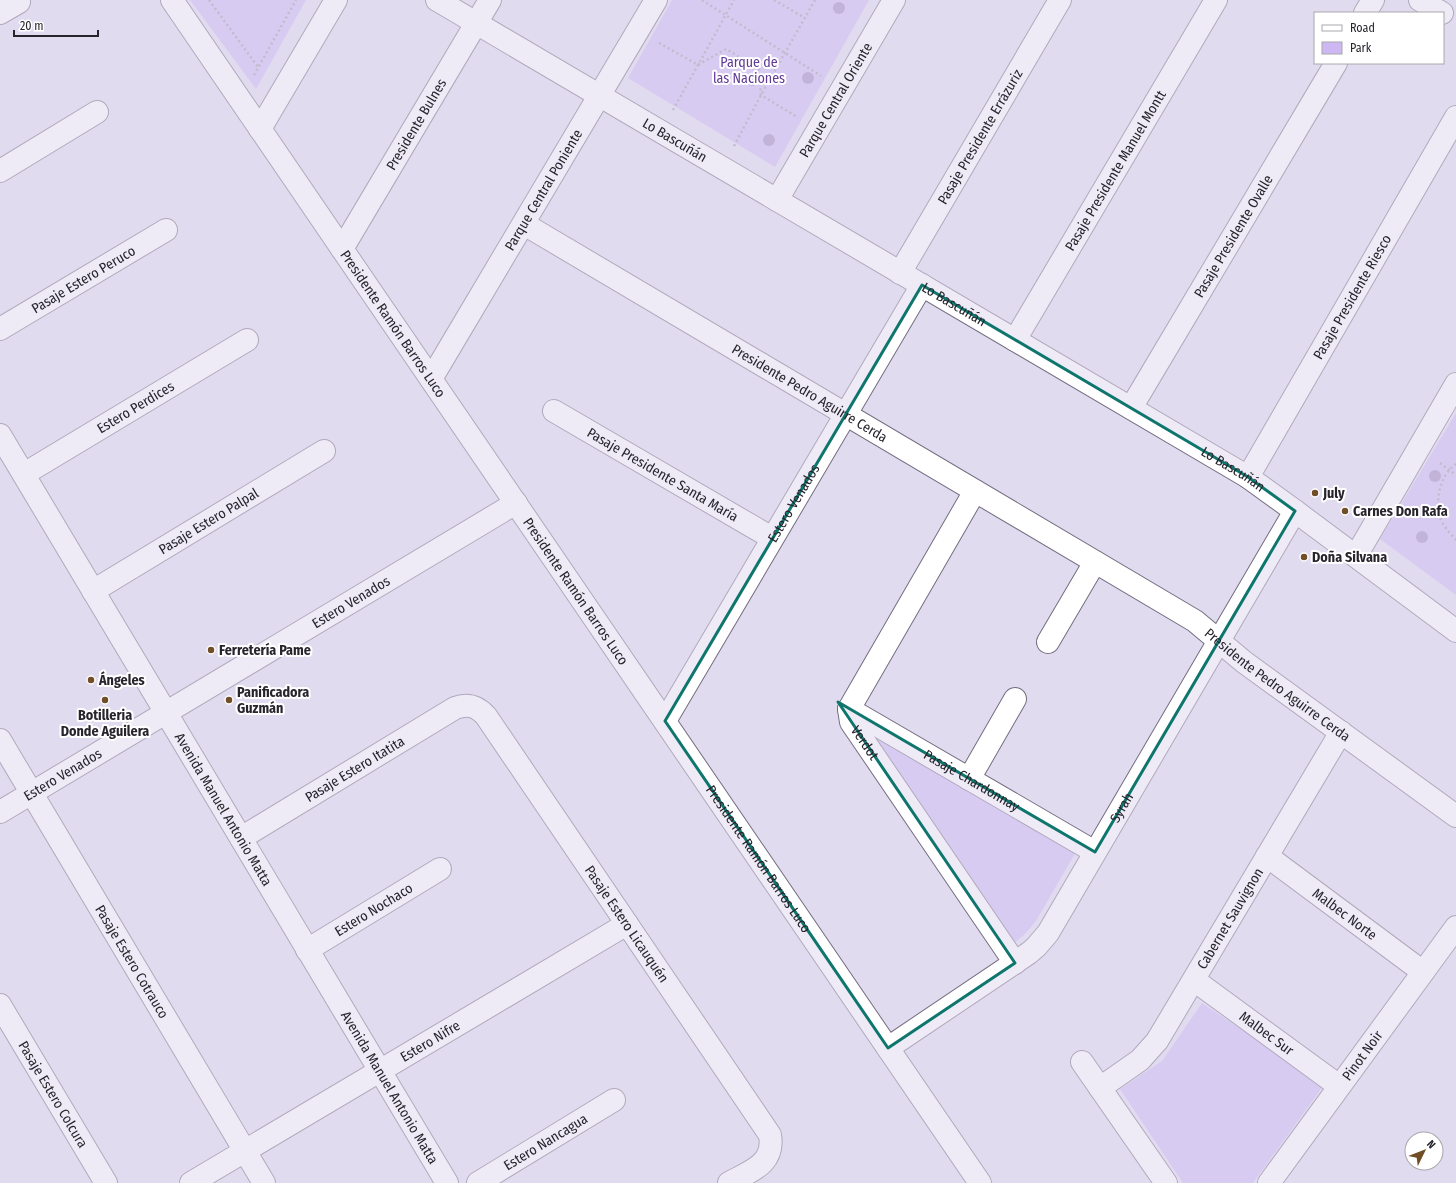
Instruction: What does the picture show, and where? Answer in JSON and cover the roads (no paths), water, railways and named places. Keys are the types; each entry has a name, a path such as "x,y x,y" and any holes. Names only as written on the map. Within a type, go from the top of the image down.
{"street":[{"name":"Presidente Ramón Barros Luco","path":"172,0 980,1183"},
{"path":"260,129 336,0"},
{"name":"Lo Bascuñán","path":"437,0 1248,477 1456,631"},
{"name":"Presidente Bulnes","path":"342,248 490,0"},
{"name":"Parque Central Poniente","path":"431,379 656,0"},
{"name":"Parque Central Oriente","path":"777,200 894,0"},
{"name":"Pasaje Presidente Errázuriz","path":"900,273 1060,0"},
{"name":"Pasaje Presidente Manuel Montt","path":"1015,340 1216,0"},
{"path":"1366,12 1373,0"},
{"path":"1420,0 1440,12"},
{"path":"0,13 19,2"},
{"path":"1444,14 1456,21"},
{"name":"Pasaje Presidente Ovalle","path":"1131,408 1335,64"},
{"path":"0,170 97,112"},
{"name":"Pasaje Presidente Riesco","path":"1248,477 1456,117"},
{"name":"Presidente Pedro Aguirre Cerda","path":"524,224 1195,621 1244,662 1456,816"},
{"name":"Pasaje Estero Peruco","path":"0,329 166,230"},
{"name":"Estero Venados","path":"665,721 922,285"},
{"name":"Estero Perdices","path":"24,474 247,340"},
{"path":"1356,556 1456,384"},
{"name":"Pasaje Presidente Santa María","path":"554,411 772,538"},
{"name":"Avenida Manuel Antonio Matta","path":"0,435 447,1183"},
{"name":"Pasaje Estero Palpal","path":"93,591 324,451"},
{"name":"Verdot","path":"975,491 849,709 851,722 1015,963"},
{"name":"Estero Venados","path":"0,812 516,503"},
{"name":"Syrah","path":"888,1048 1015,963 1036,947 1048,933 1218,640 1295,511"},
{"path":"1048,642 1095,562"},
{"path":"969,779 1015,699"},
{"name":"Pasaje Estero Itatita","path":"241,838 455,708 462,705 471,706"},
{"name":"Pasaje Estero Licauquén","path":"471,706 480,709 486,716 770,1135 770,1150 768,1157 762,1163 729,1183"},
{"name":"Pasaje Chardonnay","path":"849,709 1095,852"},
{"name":"Cabernet Sauvignon","path":"1100,1088 1140,1060 1157,1041 1341,732"},
{"name":"Pasaje Estero Cotrauco","path":"0,740 264,1183"},
{"name":"Malbec Norte","path":"1267,856 1423,972"},
{"name":"Estero Nochaco","path":"307,950 440,870"},
{"name":"Estero Nifre","path":"191,1183 379,1070 628,924"},
{"name":"Pinot Noir","path":"1269,1183 1456,927"},
{"name":"Malbec Sur","path":"1194,980 1339,1086"},
{"name":"Pasaje Estero Colcura","path":"0,1005 106,1183"},
{"path":"1082,1062 1166,1183"},
{"name":"Estero Nancagua","path":"478,1183 614,1100"}],"place":[{"name":"July","path":"1315,493"},
{"name":"Carnes Don Rafa","path":"1345,511"},
{"name":"Doña Silvana","path":"1304,557"},
{"name":"Ferretería Pame","path":"211,650"},
{"name":"Ángeles","path":"91,680"},
{"name":"Botilleria Donde Aguilera","path":"105,700"},
{"name":"Panificadora Guzmán","path":"229,700"}],"park label":[{"name":"Parque de las Naciones","path":"749,70"}]}
